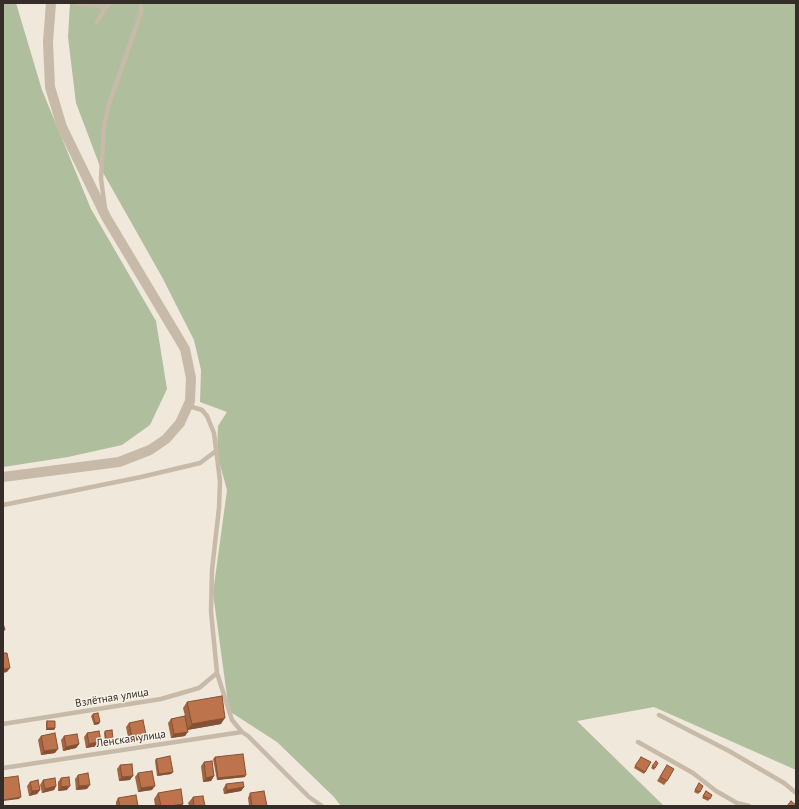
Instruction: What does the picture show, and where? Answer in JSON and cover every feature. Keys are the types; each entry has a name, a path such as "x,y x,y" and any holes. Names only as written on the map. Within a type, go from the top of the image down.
{"street":[{"path":"3,477 119,462 150,450 166,439 180,423 190,401 191,378 185,349 106,217 62,127 50,87 48,42 51,3"}],"lane":[{"path":"76,3 106,7"},
{"path":"97,22 106,7 111,3"},
{"path":"106,217 101,179 104,126 109,104 138,24 141,12 141,3"},
{"path":"188,406 202,410 207,416 214,433 220,481 219,508 212,570 211,612 217,673 232,720 242,732 258,745 309,797 322,806"},
{"path":"3,505 141,477 200,463 216,451"},
{"name":"Взлётная улица","path":"3,724 162,699 199,688 217,673"},
{"path":"659,715 736,755 784,783 796,793"},
{"name":"Ленская улица","path":"3,768 242,732"},
{"path":"638,742 693,773 716,791 737,802 749,806"}],"green space":[{"path":"3,3 16,3 42,90 91,209 156,321 167,389 150,425 122,445 68,457 3,467"},
{"path":"70,3 796,3 796,770 654,707 577,721 664,806 341,806 334,797 277,742 229,711 213,593 227,490 217,454 218,426 227,412 200,402 201,370 194,340 162,277 101,169 76,103 68,37"}],"building":[{"path":"3,653 7,653 10,668 3,669"},
{"path":"222,696 225,718 192,724 187,702"},
{"path":"98,713 100,722 95,723 93,714"},
{"path":"185,716 188,732 174,734 171,719"},
{"path":"143,720 146,735 132,738 129,723"},
{"path":"47,721 55,721 55,728 47,728"},
{"path":"112,730 113,739 106,740 105,731"},
{"path":"99,731 101,741 89,744 87,733"},
{"path":"55,733 58,749 44,751 41,736"},
{"path":"77,734 79,744 66,747 64,736"},
{"path":"243,754 246,775 218,778 215,757"},
{"path":"170,756 173,772 159,774 156,759"},
{"path":"641,757 651,762 645,772 635,766"},
{"path":"212,761 214,776 206,778 204,762"},
{"path":"656,761 658,763 655,768 652,766"},
{"path":"132,764 133,776 122,777 120,765"},
{"path":"667,765 674,769 667,781 660,777"},
{"path":"152,771 155,786 141,788 138,773"},
{"path":"88,773 90,785 79,786 78,775"},
{"path":"18,776 21,797 3,800 3,778"},
{"path":"69,777 70,786 61,787 61,778"},
{"path":"55,778 56,786 45,789 43,780"},
{"path":"38,780 40,790 32,791 30,782"},
{"path":"243,782 244,787 227,790 226,784"},
{"path":"699,783 703,786 700,792 695,790"},
{"path":"181,789 183,804 161,806 158,793"},
{"path":"264,791 267,806 252,806 250,793"},
{"path":"706,791 712,795 710,799 703,796"},
{"path":"136,795 138,806 120,806 118,798"},
{"path":"203,796 205,806 194,806 193,797"},
{"path":"791,801 796,805 796,806 787,806"}]}
